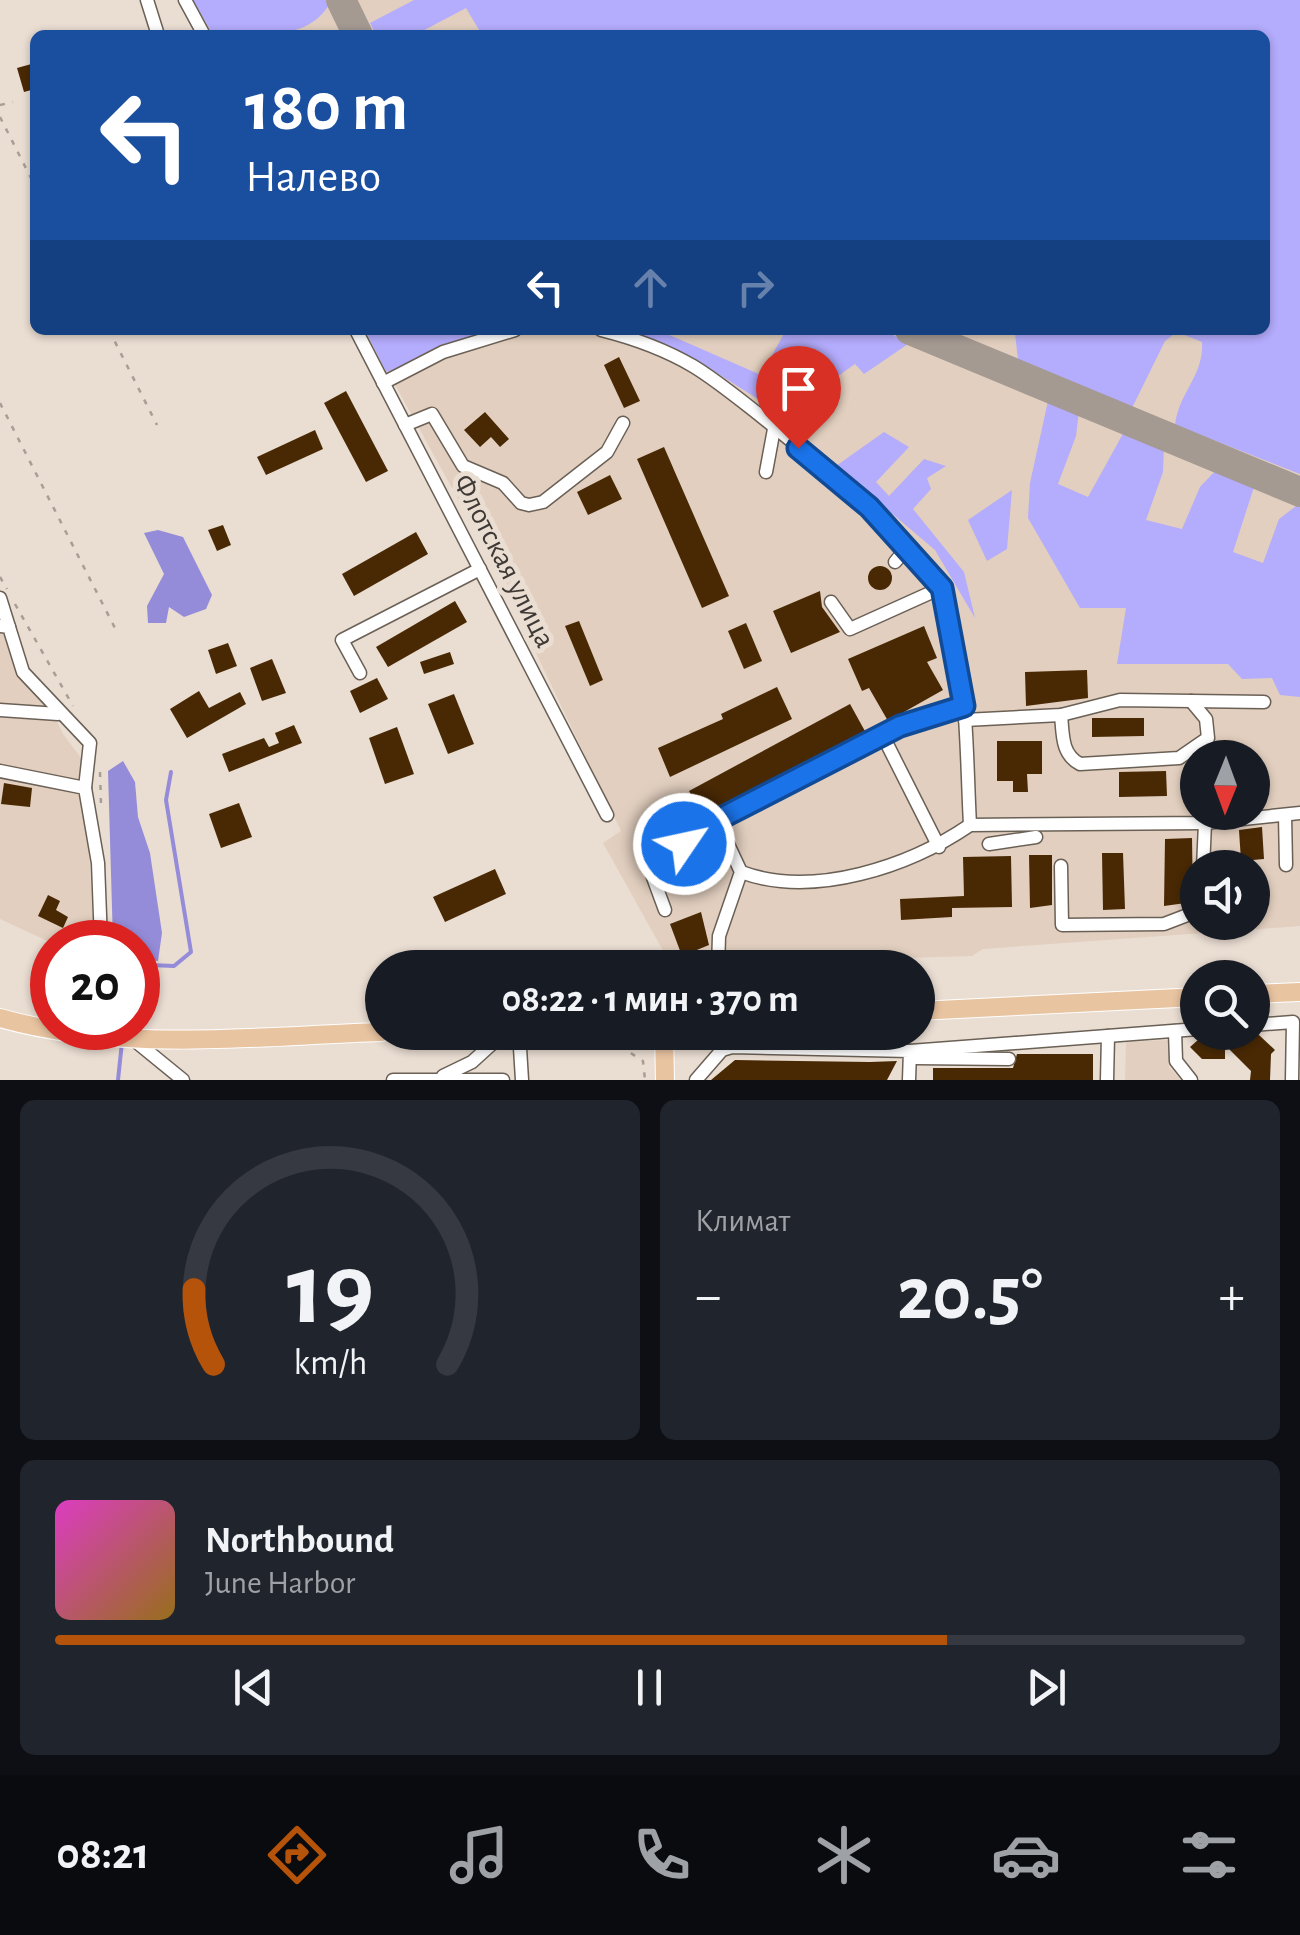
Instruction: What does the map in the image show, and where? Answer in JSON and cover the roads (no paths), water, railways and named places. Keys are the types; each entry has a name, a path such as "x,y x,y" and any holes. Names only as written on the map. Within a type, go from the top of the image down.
{"main road":[{"path":"1270,993 1300,992"},
{"path":"935,1010 1180,998"},
{"path":"0,1018 30,1026"},
{"path":"160,1039 365,1033"},
{"path":"664,1050 664,1080"}],"street":[{"path":"147,0 156,30"},
{"path":"185,0 201,30"},
{"name":"Флотская улица","path":"359,335 608,815"},
{"path":"383,383 443,352 499,335"},
{"path":"620,335 694,366 869,507 942,588 965,713 970,825"},
{"path":"405,425 432,414 464,466 503,483 521,503 530,505 543,502 607,452 623,423"},
{"path":"766,472 774,429"},
{"path":"895,562 906,549"},
{"path":"360,673 342,640 480,569"},
{"path":"831,602 844,627 850,629 942,588"},
{"path":"0,598 5,626 23,672 58,714 73,722 90,743 85,788 98,863 99,920"},
{"path":"719,950 719,936 742,872 719,826 721,818 884,738 900,726 965,713 1061,715 1120,700 1264,702"},
{"path":"1061,715 1065,749 1080,764 1178,758 1208,738 1206,720 1191,701"},
{"path":"0,710 58,714"},
{"path":"884,738 939,846"},
{"path":"0,771 85,788"},
{"path":"1270,815 1300,813"},
{"path":"1285,814 1286,865"},
{"path":"988,844 1180,824"},
{"path":"742,872 810,880 890,868 939,846 970,825 1036,837"},
{"path":"665,910 648,864 719,826"},
{"path":"1060,866 1062,925 1164,924 1180,918"},
{"path":"1270,1024 1296,1022 1292,1080"},
{"path":"1175,1031 1176,1061 1191,1080"},
{"path":"910,1054 1180,1031"},
{"path":"1107,1080 1108,1036"},
{"path":"696,1080 728,1048 1008,1058"},
{"path":"146,1050 183,1080"},
{"path":"436,1079 472,1062 485,1050"},
{"path":"520,1050 522,1080"},
{"path":"909,1080 910,1054"},
{"path":"393,1080 503,1080"}],"waterway":[{"path":"160,965 174,966 191,952 166,800 171,772"},
{"path":"118,1080 121,1050"}]}
